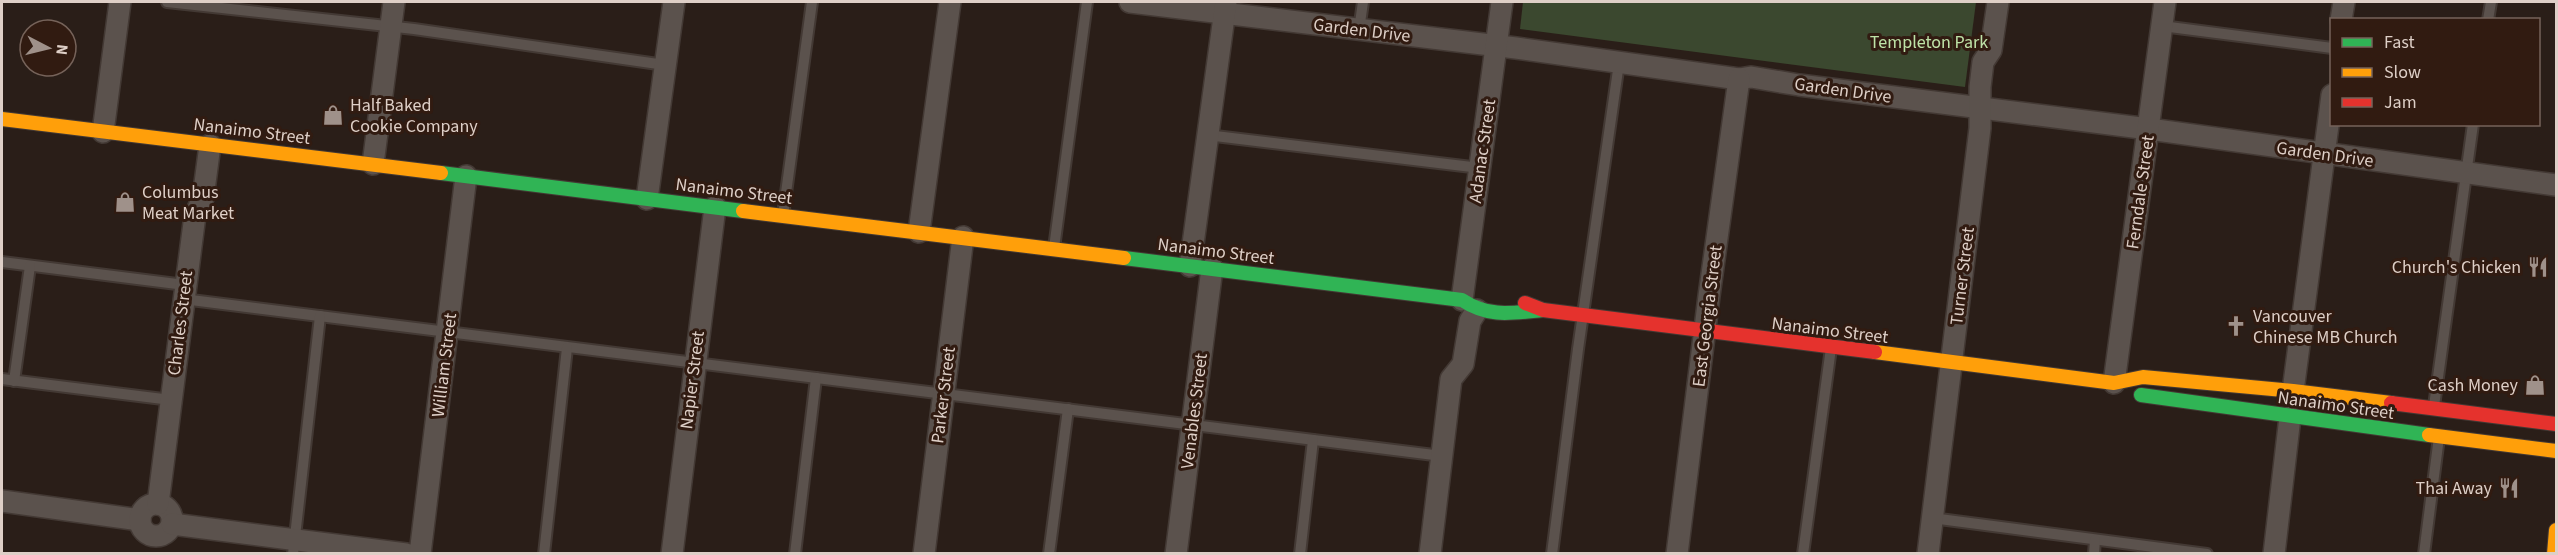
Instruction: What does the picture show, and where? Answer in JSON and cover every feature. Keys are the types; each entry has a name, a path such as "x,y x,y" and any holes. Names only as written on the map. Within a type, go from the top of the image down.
{"main road":[{"name":"Nanaimo Street","path":"2,119 1473,301 1506,314 1543,310 2114,382 2143,376 2293,390 2556,424"},
{"name":"Nanaimo Street","path":"1509,297 1543,310"},
{"name":"Nanaimo Street","path":"2114,382 2140,395 2556,451"},
{"path":"2554,554 2556,530"}],"street":[{"path":"103,132 120,2"},
{"path":"373,164 394,2"},
{"path":"647,199 674,2"},
{"path":"919,232 951,2"},
{"name":"Garden Drive","path":"1130,2 1225,8 1359,30 1739,79 1751,77 2556,185"},
{"name":"Adanac Street","path":"1430,554 1451,379 1463,364 1473,301 1480,168 1502,2"},
{"name":"Turner Street","path":"1928,554 1980,128 1983,63 1991,50 1998,2"},
{"name":"Ferndale Street","path":"2114,382 2165,2"},
{"path":"2341,18 2344,2"},
{"path":"1190,266 1225,8"},
{"name":"East Georgia Street","path":"1677,554 1704,332 1739,79"},
{"path":"2293,390 2330,103"},
{"name":"Charles Street","path":"158,504 195,215 204,198 210,145"},
{"name":"William Street","path":"420,554 465,176"},
{"name":"Napier Street","path":"672,554 715,207"},
{"name":"Parker Street","path":"924,554 963,237"},
{"name":"Venables Street","path":"1176,554 1212,268"},
{"path":"2274,554 2290,417"},
{"path":"2,501 140,520"},
{"path":"158,504 169,511 172,524 153,545 143,531 140,520 145,508 158,504"},
{"path":"172,524 294,547 406,554"}],"lane":[{"path":"167,2 391,28 665,65"},
{"path":"783,215 812,2"},
{"path":"1054,249 1087,2"},
{"path":"1359,30 1363,2"},
{"path":"2488,18 2491,2"},
{"path":"2162,26 2330,48"},
{"path":"1552,554 1619,63"},
{"path":"2433,408 2473,126"},
{"path":"1207,135 1480,168"},
{"path":"2,262 320,316 1442,456"},
{"path":"15,381 30,266"},
{"path":"294,547 320,316"},
{"path":"544,554 567,348"},
{"path":"1803,554 1831,348"},
{"path":"795,554 816,378"},
{"path":"2,379 171,400"},
{"path":"1049,554 1068,409"},
{"path":"2424,554 2439,437"},
{"path":"1300,554 1314,440"},
{"path":"1932,518 2207,554"},
{"path":"2094,554 2095,540"}],"green space":[{"name":"Templeton Park","path":"1523,2 1976,2 1965,87 1520,29"}],"traffic: fast":[{"path":"441,173 743,211"},
{"path":"1124,258 1462,300 1491,312 1543,310"},
{"path":"2141,395 2429,435"}],"traffic: slow":[{"path":"2,119 441,173"},
{"path":"743,211 1124,258"},
{"path":"1875,352 2114,383 2143,377 2391,403"},
{"path":"2429,435 2556,451"},
{"path":"2554,554 2556,530"}],"traffic: jam":[{"path":"1525,303 1543,310 1875,352"},
{"path":"2391,403 2556,424"}],"place":[{"name":"Half Baked Cookie Company","path":"333,115"},
{"name":"Columbus Meat Market","path":"125,202"},
{"name":"Church's Chicken","path":"2538,267"},
{"name":"Vancouver Chinese MB Church","path":"2236,326"},
{"name":"Cash Money","path":"2535,385"},
{"name":"Thai Away","path":"2509,488"}]}
